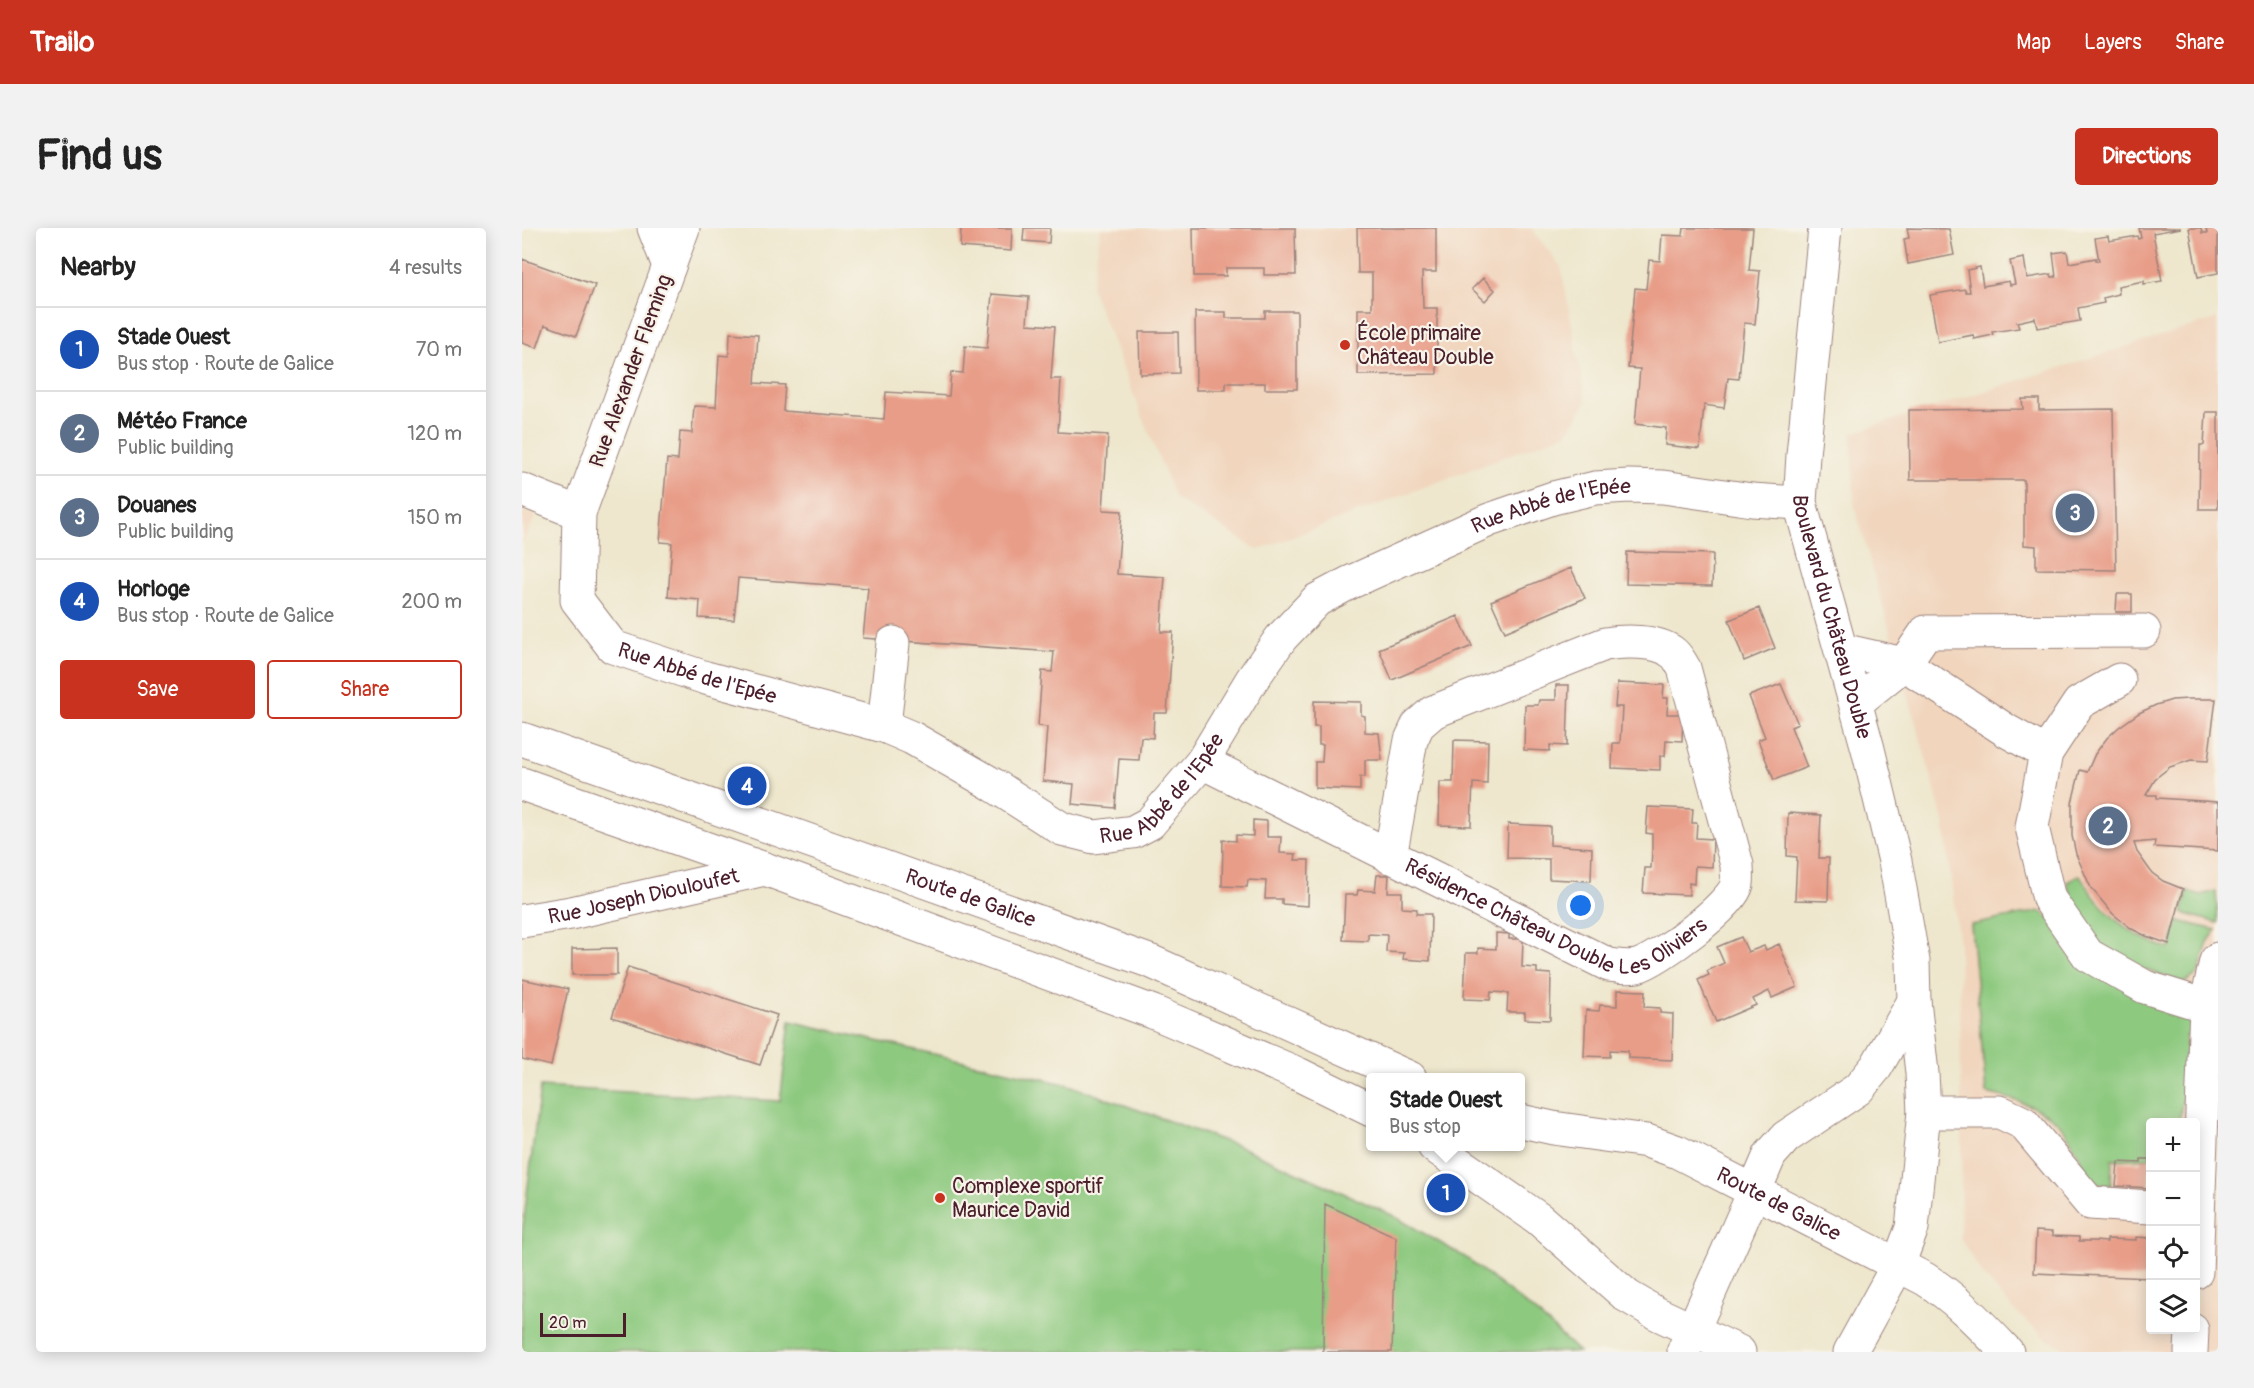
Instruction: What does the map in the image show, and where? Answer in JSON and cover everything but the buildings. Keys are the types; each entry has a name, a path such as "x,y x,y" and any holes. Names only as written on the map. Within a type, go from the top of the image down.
{"street":[{"path":"654,228 669,266"},
{"name":"Rue Alexander Fleming","path":"579,513 683,228"},
{"name":"Boulevard du Château Double","path":"1825,228 1800,503 1857,702 1895,861 1913,961 1914,1001 1924,1112 1912,1228 1898,1265 1850,1352"},
{"name":"Rue Abbé de l'Epée","path":"579,513 577,600 613,647 706,678 884,726 912,738 993,784 1062,829 1094,837 1133,832 1150,823 1202,762 1281,638 1317,600 1371,573 1489,520 1552,498 1595,488 1629,486 1683,489 1752,500 1800,503"},
{"path":"522,490 579,513"},
{"path":"1857,702 1904,664 1926,632 2144,631"},
{"name":"Résidence Château Double Les Oliviers","path":"1202,762 1390,857 1609,965 1626,968 1638,966 1700,926 1729,899 1737,885 1737,865 1684,668 1672,651 1651,644 1626,641 1605,644 1433,712 1418,725 1411,740 1390,857"},
{"path":"884,726 893,643"},
{"path":"1842,650 1904,664 2007,731 2046,753"},
{"path":"2119,680 2079,703 2046,753 2032,827 2049,899 2088,955 2145,987 2206,1006"},
{"name":"Route de Galice","path":"522,739 1152,962 1401,1073"},
{"name":"Route de Galice","path":"522,784 765,869 1152,1011 1298,1074 1366,1108"},
{"name":"Rue Joseph Diouloufet","path":"522,921 571,913 765,869"},
{"path":"2200,1242 2204,1211 2206,1006 2218,959"},
{"path":"1687,1341 1770,1155 1786,1137 1858,1089 1876,1067 1914,1001"},
{"path":"1924,1112 2000,1112 2023,1123 2090,1203 2146,1207"},
{"name":"Route de Galice","path":"1525,1122 1552,1128 1647,1141 1678,1152 1898,1265 1947,1294 1970,1313 2007,1352"},
{"path":"1441,1151 1539,1219 1627,1296 1687,1341 1739,1352"},
{"path":"2191,1352 2192,1334"}],"shaded area":[{"name":"École primaire Château Double","path":"1101,228 1531,228 1561,267 1586,402 1567,433 1258,550 1175,498 1091,288"},
{"path":"2218,318 2218,1352 2068,1352 2048,1340 2015,1311 1982,1274 1960,1238 1962,1146 1959,945 1944,822 1854,504 1852,433"},
{"path":"522,511 536,516 522,544"}],"green space":[{"path":"2080,875 2097,900 2118,921 2142,938 2156,944 2170,949 2178,921 2216,930 2208,942 2198,974 2184,983 2140,968 2094,941 2074,908 2067,882"},
{"path":"2188,891 2201,895 2216,891 2218,923 2182,913"},
{"path":"2040,911 2189,1011 2198,1037 2186,1036 2187,1072 2180,1118 2146,1118 2146,1158 2112,1160 2111,1186 2090,1181 2071,1140 2055,1120 2031,1106 1986,1093 1971,925"},
{"name":"Complexe sportif Maurice David","path":"790,1021 1069,1085 1241,1147 1392,1215 1465,1257 1540,1316 1579,1352 522,1352 522,1235 540,1087 780,1101"}],"place":[{"name":"École primaire Château Double","path":"1345,345"},
{"name":"Douanes","path":"2075,513"},
{"name":"Horloge","path":"747,786"},
{"name":"Météo France","path":"2108,826"},
{"name":"Stade Ouest","path":"1446,1193"},
{"name":"Complexe sportif Maurice David","path":"940,1198"}]}
